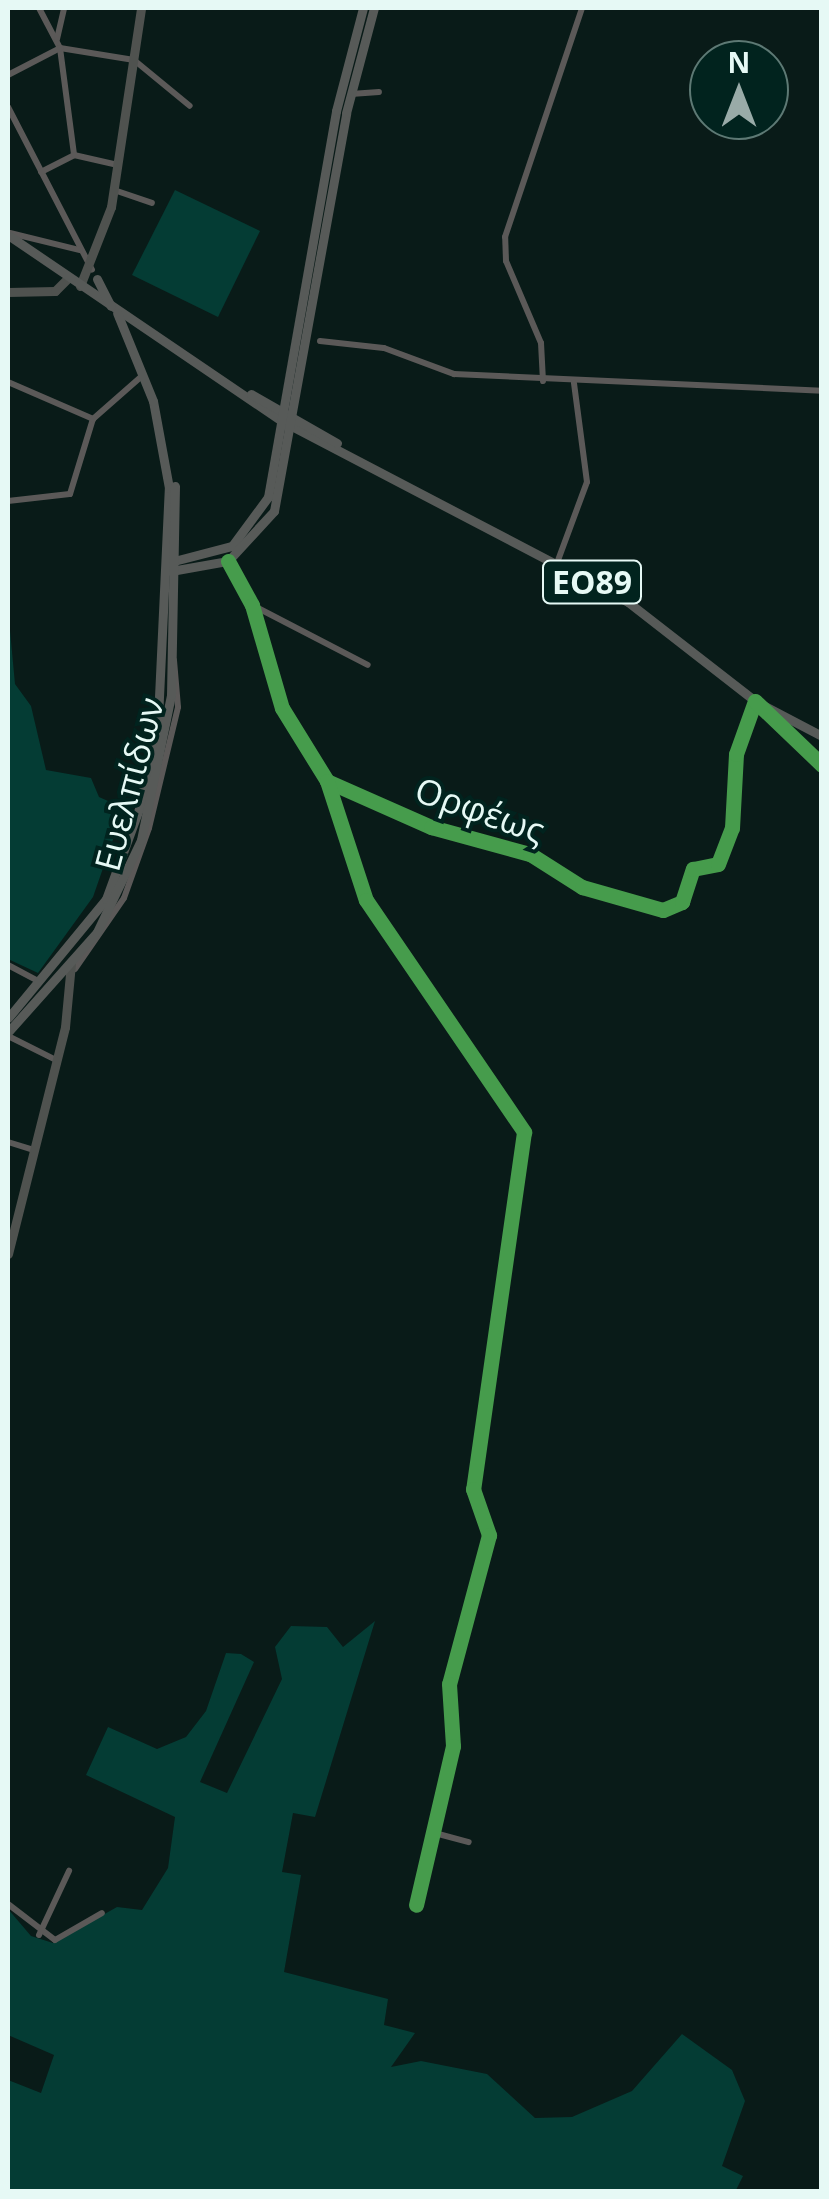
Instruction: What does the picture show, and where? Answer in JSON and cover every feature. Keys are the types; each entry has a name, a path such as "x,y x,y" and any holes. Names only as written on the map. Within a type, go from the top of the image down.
{"main road":[{"path":"176,588 195,572 228,561 274,511 363,8"},
{"path":"172,566 205,560 259,516 288,418 351,94 374,8"},
{"name":"ΕΟ89","path":"8,234 114,310 234,387 652,618 754,701 822,736"},
{"path":"8,1018 98,914 131,837 162,694 178,534 162,435 144,374 94,274"},
{"path":"8,1034 100,933 147,827 173,657 176,588 162,435"},
{"path":"178,534 205,560"},
{"path":"172,566 195,572"}],"street":[{"path":"39,8 58,44"},
{"path":"64,8 58,44 74,154"},
{"path":"84,289 94,274 114,190 141,8"},
{"path":"543,381 541,343 506,261 505,237 582,8"},
{"path":"8,75 58,44 134,60 190,106"},
{"path":"351,94 379,92"},
{"path":"8,107 94,274"},
{"path":"41,172 74,154 118,164"},
{"path":"114,190 152,203"},
{"path":"8,234 82,250"},
{"path":"8,292 54,291 68,278"},
{"path":"320,341 384,348 454,374 574,383 822,390"},
{"path":"8,501 70,494 92,419 144,374"},
{"path":"8,382 92,419"},
{"path":"557,563 587,482 574,383"},
{"path":"228,561 252,605 282,708 326,781 366,900 524,1132 473,1489 489,1535 449,1684 456,1726 416,1904"},
{"path":"252,605 368,665"},
{"path":"754,701 822,765"},
{"name":"Ορφέως","path":"326,781 431,827 530,854 582,887 668,910 682,902 693,869 718,864 754,701"},
{"path":"8,965 41,982"},
{"path":"8,1247 56,1060 73,966"},
{"path":"8,1034 56,1060"},
{"path":"8,1142 30,1150"},
{"path":"431,1832 469,1842"},
{"path":"40,1935 69,1871"},
{"path":"8,1904 40,1935 54,1940 102,1913"}],"green space":[{"path":"175,190 260,231 218,317 132,275"},
{"path":"8,609 15,684 31,706 46,770 91,778 99,797 124,808 93,897 38,973 8,959"},
{"path":"375,1621 315,1817 293,1813 282,1872 301,1875 284,1972 388,1999 384,2025 415,2033 391,2067 421,2061 487,2074 535,2118 572,2117 632,2091 682,2034 732,2070 745,2101 722,2166 743,2176 735,2192 8,2191 8,2080 41,2093 54,2055 8,2035 8,1909 31,1936 53,1943 117,1907 142,1910 168,1868 175,1817 86,1775 108,1727 157,1749 186,1737 206,1711 226,1653 241,1654 254,1662 200,1782 227,1793 282,1679 275,1647 291,1626 327,1627 343,1647"}],"cycle path":[{"path":"228,561 252,605 282,708 327,781 431,827 530,854 582,887 663,910 682,902 693,869 718,864 732,828 736,754 755,701 822,765"},
{"path":"327,781 366,900 524,1132 473,1489 489,1535 449,1684 453,1746 416,1905"}]}
